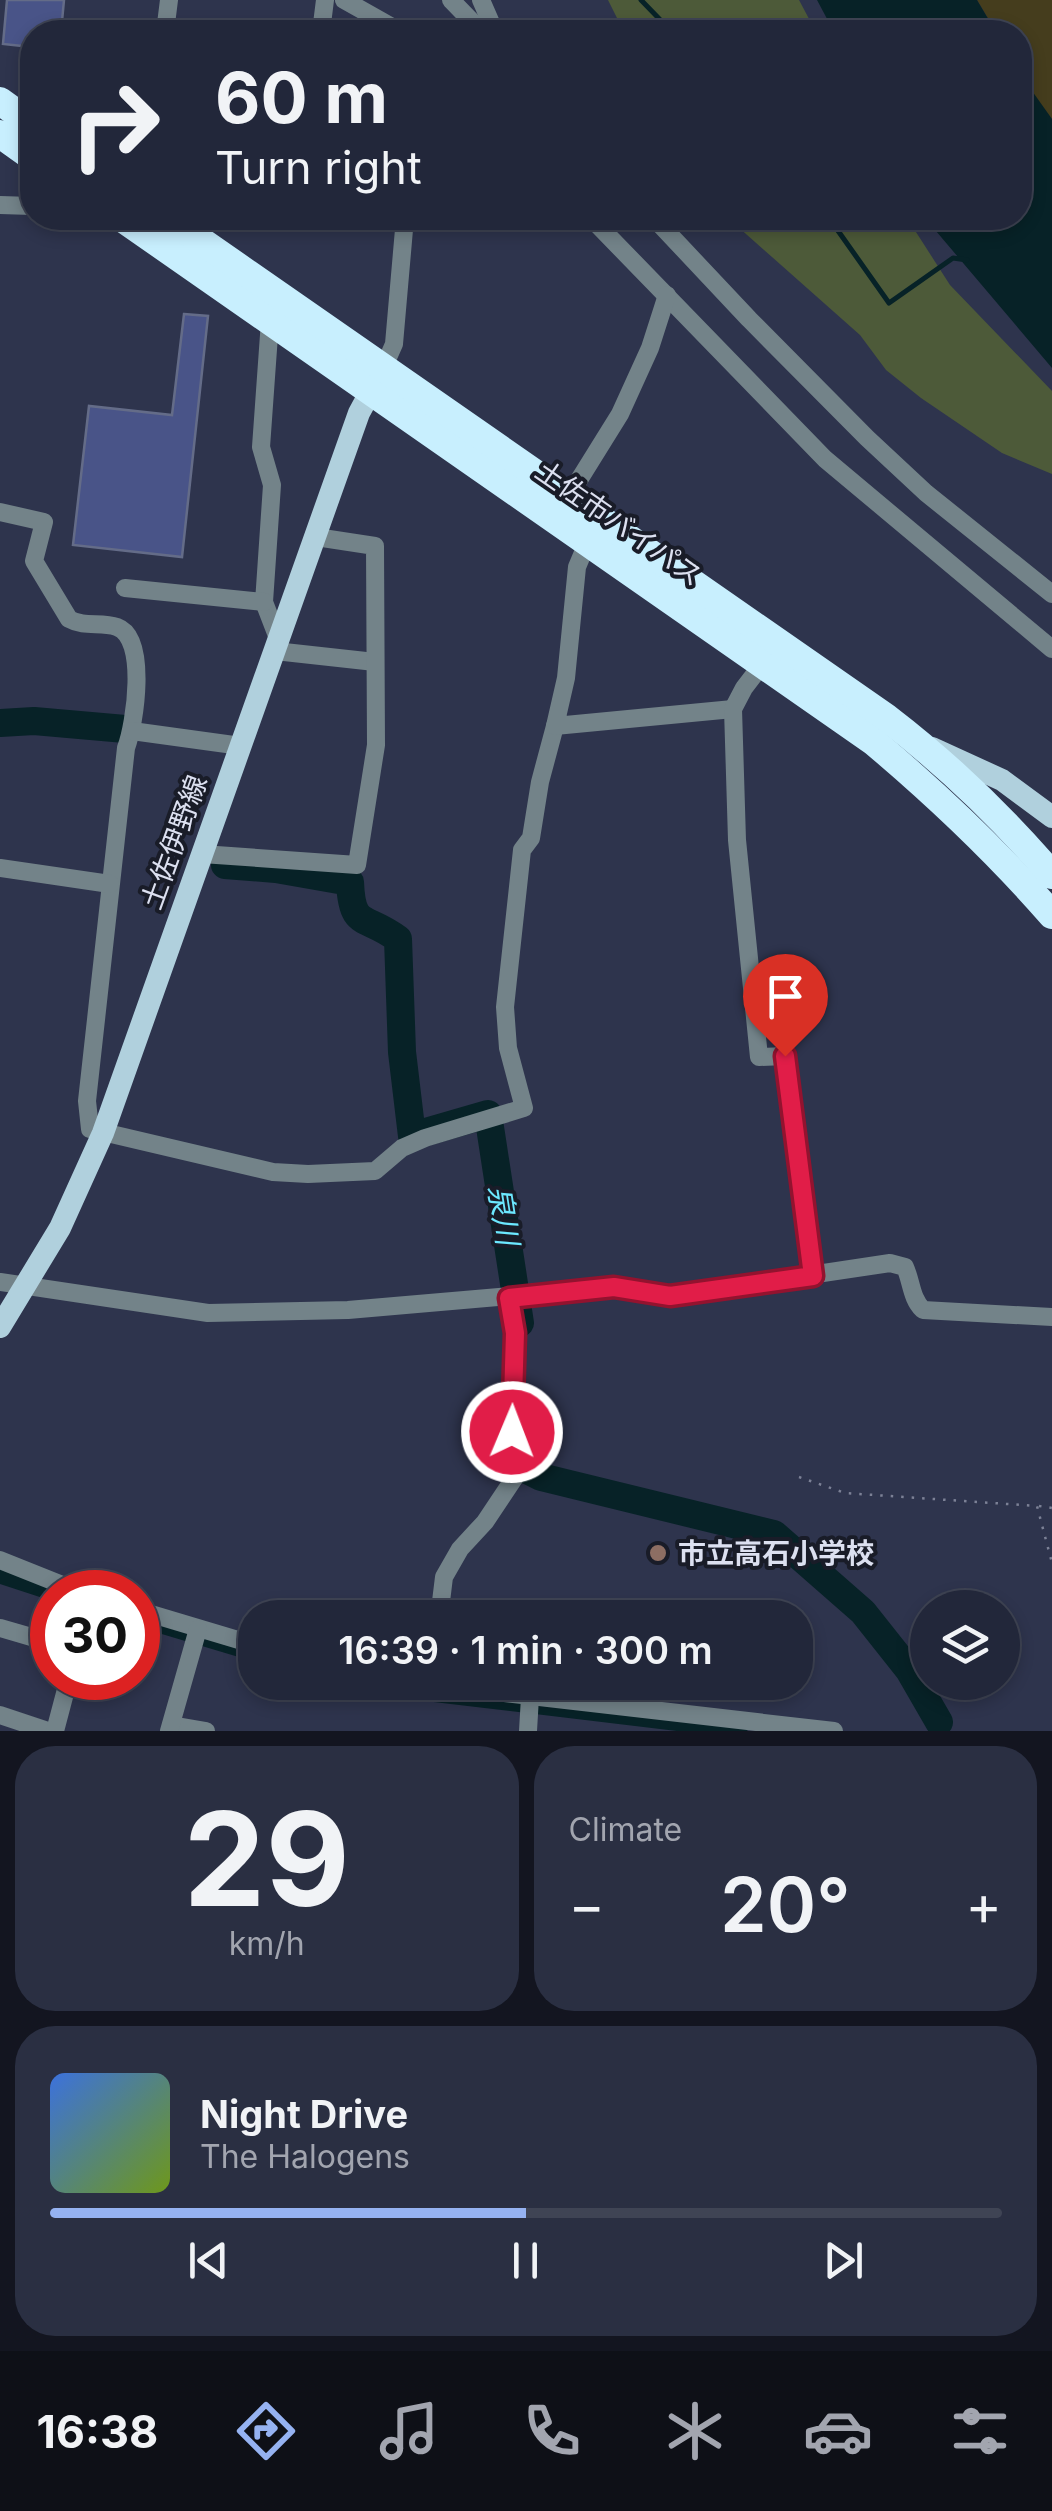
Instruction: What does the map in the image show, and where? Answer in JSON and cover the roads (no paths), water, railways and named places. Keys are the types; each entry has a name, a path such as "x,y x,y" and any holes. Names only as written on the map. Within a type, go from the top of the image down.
{"highway":[{"name":"土佐市バイパス","path":"139,230 270,321 377,380 569,496 594,529"},
{"name":"土佐市バイパス","path":"183,230 377,380 771,653 920,743 1052,875"},
{"name":"土佐市バイパス","path":"771,653 931,790 1004,860 1052,915"}],"main road":[{"name":"土佐伊野線","path":"0,1327 60,1228 103,1133 359,412 377,380"},
{"path":"920,743 1002,780 1052,817"},
{"path":"1002,821 1004,806 1013,799 1026,798"}],"street":[{"path":"344,0 380,20"},
{"path":"451,0 470,20"},
{"path":"377,380 394,344 404,230"},
{"path":"603,230 826,459 1052,649"},
{"path":"665,230 879,449 926,493 1052,594"},
{"path":"569,496 620,414 650,348 667,295"},
{"path":"270,321 261,447 272,485 264,602 277,646 376,662"},
{"path":"0,512 44,522 34,561 70,619 80,625 116,626 130,636 136,654 132,730 126,748 87,1101 90,1128 274,1172 308,1174 375,1171 402,1148 524,1108 508,1048 506,1007 522,850 531,838 540,782 566,678 577,567 594,529"},
{"path":"202,854 356,865 376,745 376,546 316,537"},
{"path":"124,588 264,602"},
{"path":"771,653 733,709 737,840 759,1057 785,1056 813,1276"},
{"path":"555,726 733,709"},
{"path":"132,730 241,746"},
{"path":"0,868 110,884"},
{"path":"0,1282 208,1313 348,1310 614,1287 670,1296 890,1263 904,1268 914,1302 922,1310 1052,1317"},
{"path":"441,1600 444,1577 460,1549 486,1522 515,1477 515,1333 509,1298"},
{"path":"0,1560 30,1572"},
{"path":"160,1619 196,1635 238,1642"},
{"path":"0,1628 30,1637"},
{"path":"196,1635 170,1728 206,1731"},
{"path":"0,1715 51,1731 62,1700"},
{"path":"486,1700 528,1712 834,1731"}],"waterway":[{"path":"641,0 660,20"},
{"path":"837,230 889,303 953,258 967,260"},
{"name":"泉川","path":"0,723 34,721 125,729"},
{"name":"泉川","path":"225,865 350,882 357,915 398,939 402,1052 412,1136 488,1114 520,1323"},
{"name":"泉川","path":"520,1426 520,1461 541,1477 774,1534 863,1612 909,1670 939,1722"},
{"path":"0,1576 30,1586"},
{"path":"160,1626 238,1649"},
{"path":"480,1700 740,1731"}],"place":[{"name":"市立高石小学校","path":"658,1553"}]}
